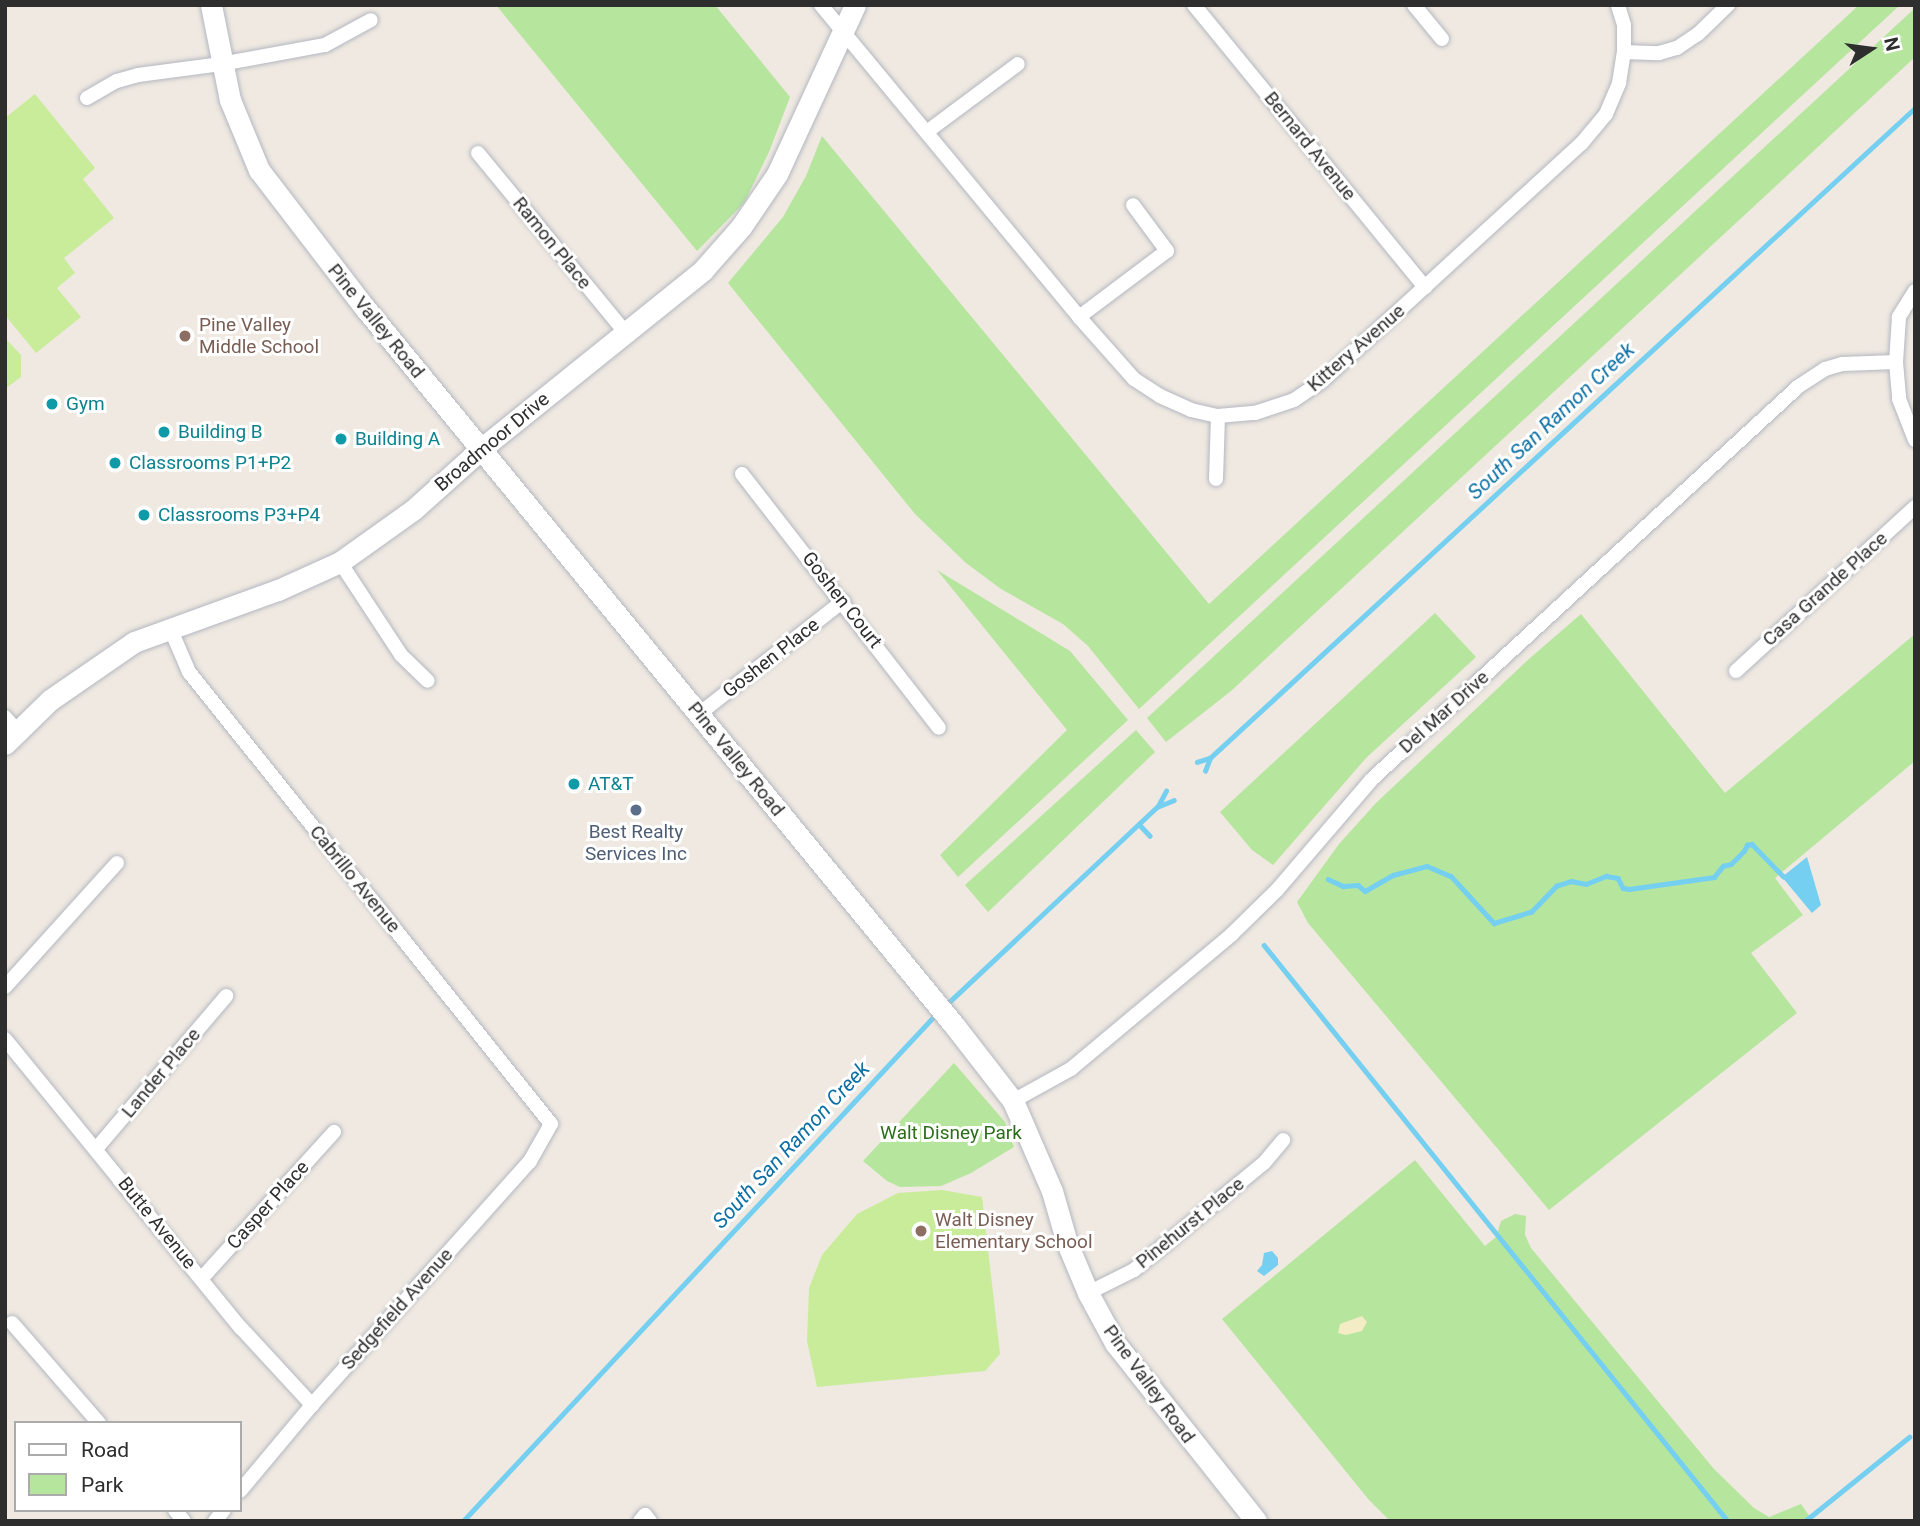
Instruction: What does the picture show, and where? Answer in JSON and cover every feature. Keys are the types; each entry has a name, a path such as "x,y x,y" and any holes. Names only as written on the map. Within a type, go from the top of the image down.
{"street":[{"name":"Pine Valley Road","path":"211,5 230,100 259,170 365,308 933,999 1013,1101 1052,1191 1067,1243 1088,1293 1115,1343 1256,1521"},
{"name":"Kittery Avenue","path":"821,5 928,131 1079,317 1134,379 1160,396 1191,410 1219,416 1255,413 1294,400 1322,381 1581,144 1606,114 1619,83 1624,52 1624,25 1618,5"},
{"name":"Broadmoor Drive","path":"9,731 96,666 134,642 278,590 340,562 412,510 482,448 703,270 741,228 777,174 842,28 855,5"},
{"name":"Bernard Avenue","path":"1194,5 1425,287"},
{"path":"1414,5 1442,39"},
{"path":"1624,52 1659,53 1677,48 1698,34 1728,5"},
{"path":"87,98 117,80 138,75 221,64 326,45 371,20"},
{"path":"928,131 1018,64"},
{"name":"Ramon Place","path":"478,153 625,332"},
{"path":"1079,317 1167,251 1133,205"},
{"path":"1915,291 1899,317 1896,362 1899,399 1915,440"},
{"name":"Del Mar Drive","path":"1013,1101 1070,1069 1231,935 1277,890 1372,779 1799,386 1834,366 1863,361 1896,362"},
{"path":"1216,479 1219,416"},
{"name":"Goshen Court","path":"742,474 939,728"},
{"name":"Casa Grande Place","path":"1736,671 1915,507"},
{"path":"340,562 401,655 428,681"},
{"name":"Goshen Place","path":"699,715 843,601"},
{"name":"Cabrillo Avenue","path":"170,628 189,672 551,1124"},
{"path":"5,988 117,863"},
{"name":"Lander Place","path":"96,1149 226,996"},
{"name":"Butte Avenue","path":"5,1039 241,1328 312,1405"},
{"name":"Sedgefield Avenue","path":"242,1490 312,1405 530,1161 551,1124"},
{"name":"Casper Place","path":"202,1278 334,1132"},
{"name":"Pinehurst Place","path":"1088,1293 1134,1270 1264,1163 1283,1140"},
{"path":"12,1323 97,1421"},
{"path":"640,1521 645,1515 649,1521"}],"green space":[{"path":"496,5 715,5 790,97 769,152 744,203 697,251"},
{"path":"1859,5 1900,5 1139,709 1088,646 1063,624 1001,589 966,563 915,514 728,283 783,217 806,176 822,136 1209,604"},
{"path":"1915,8 1915,57 1231,691 1166,742 1147,718"},
{"path":"35,94 95,168 83,179 114,218 64,258 75,273 57,288 81,317 36,353 5,315 5,118"},
{"path":"5,338 21,355 21,377 5,389"},
{"path":"937,570 1070,651 1128,720 958,877 940,855 1067,730"},
{"path":"1435,613 1476,657 1366,758 1273,865 1252,850 1220,812"},
{"path":"1581,614 1725,793 1915,634 1915,761 1775,878 1803,915 1751,953 1797,1013 1549,1210 1308,923 1297,902 1339,844 1376,803 1529,659"},
{"path":"1136,730 1155,752 988,912 965,885"},
{"name":"Walt Disney Park","path":"954,1063 1005,1122 1014,1147 971,1173 941,1186 900,1187 887,1181 863,1161"},
{"path":"1415,1160 1485,1246 1496,1237 1501,1221 1515,1214 1526,1216 1525,1235 1531,1248 1714,1469 1754,1508 1769,1517 1801,1504 1812,1520 1390,1521 1369,1500 1222,1319"},
{"path":"942,1190 982,1197 1000,1354 985,1371 817,1387 807,1341 809,1288 822,1255 857,1214 898,1193"}],"sand":[{"path":"1362,1316 1367,1322 1362,1331 1346,1335 1338,1333 1340,1324"}],"water":[{"path":"1807,857 1821,905 1812,913 1782,877"},
{"path":"1272,1251 1278,1258 1278,1265 1264,1276 1257,1271 1262,1265 1264,1253"}],"waterway":[{"name":"South San Ramon Creek","path":"1205,771 1210,758 1915,108"},
{"name":"South San Ramon Creek","path":"1197,762 1209,758"},
{"name":"South San Ramon Creek","path":"1158,806 1166,791"},
{"name":"South San Ramon Creek","path":"946,1005 1157,807 1174,800"},
{"path":"1139,824 1150,836"},
{"path":"1328,879 1343,886 1358,885 1365,891 1393,875 1427,866 1451,876 1494,923 1531,912 1556,886 1571,881 1586,884 1606,876 1618,878 1623,888 1629,889 1714,877 1723,866 1731,864 1747,845 1752,844 1783,876"},
{"path":"1264,945 1728,1521"},
{"name":"South San Ramon Creek","path":"463,1521 937,1013"},
{"path":"1805,1521 1909,1437"}],"place":[{"name":"Pine Valley Middle School","path":"185,336"},
{"name":"Gym","path":"52,404"},
{"name":"Building B","path":"164,432"},
{"name":"Building A","path":"341,439"},
{"name":"Classrooms P1+P2","path":"115,463"},
{"name":"Classrooms P3+P4","path":"144,515"},
{"name":"AT&T","path":"574,784"},
{"name":"Best Realty Services Inc","path":"636,810"},
{"name":"Walt Disney Elementary School","path":"921,1231"}]}
